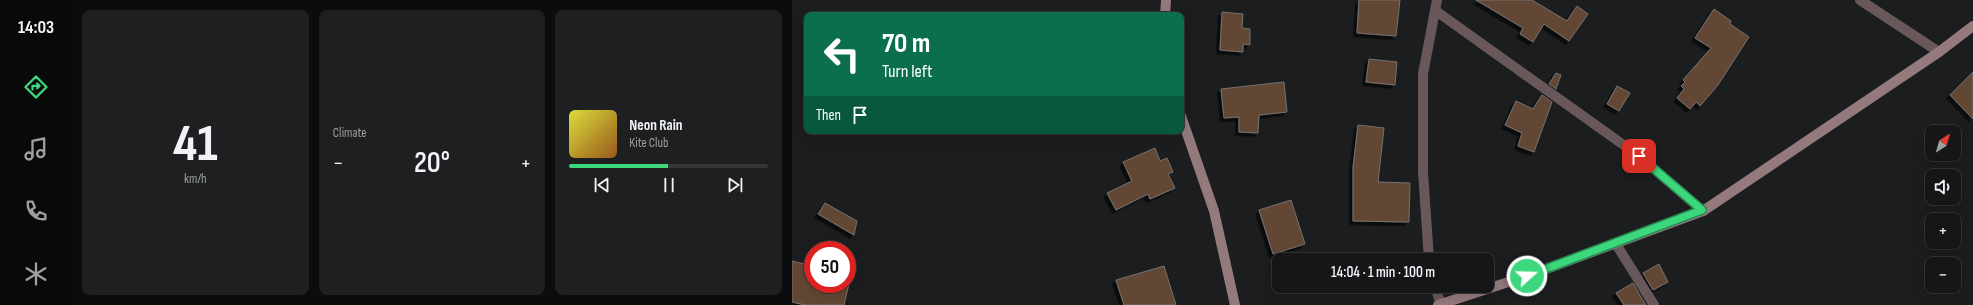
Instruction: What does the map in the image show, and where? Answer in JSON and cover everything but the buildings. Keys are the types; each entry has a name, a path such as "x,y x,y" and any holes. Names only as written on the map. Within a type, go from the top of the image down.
{"main road":[{"path":"1165,12 1166,0"},
{"path":"1439,305 1527,276 1616,244 1702,210 1940,52 1973,26"},
{"path":"1184,125 1214,212 1235,305"}],"street":[{"path":"1429,253 1423,172 1423,74 1437,0"},
{"path":"1860,0 1940,52"},
{"path":"1436,11 1639,156 1702,210"},
{"path":"1616,244 1654,305"},
{"path":"1436,293 1439,305"}],"route":[{"path":"1527,276 1616,244 1702,210 1639,156"}]}
